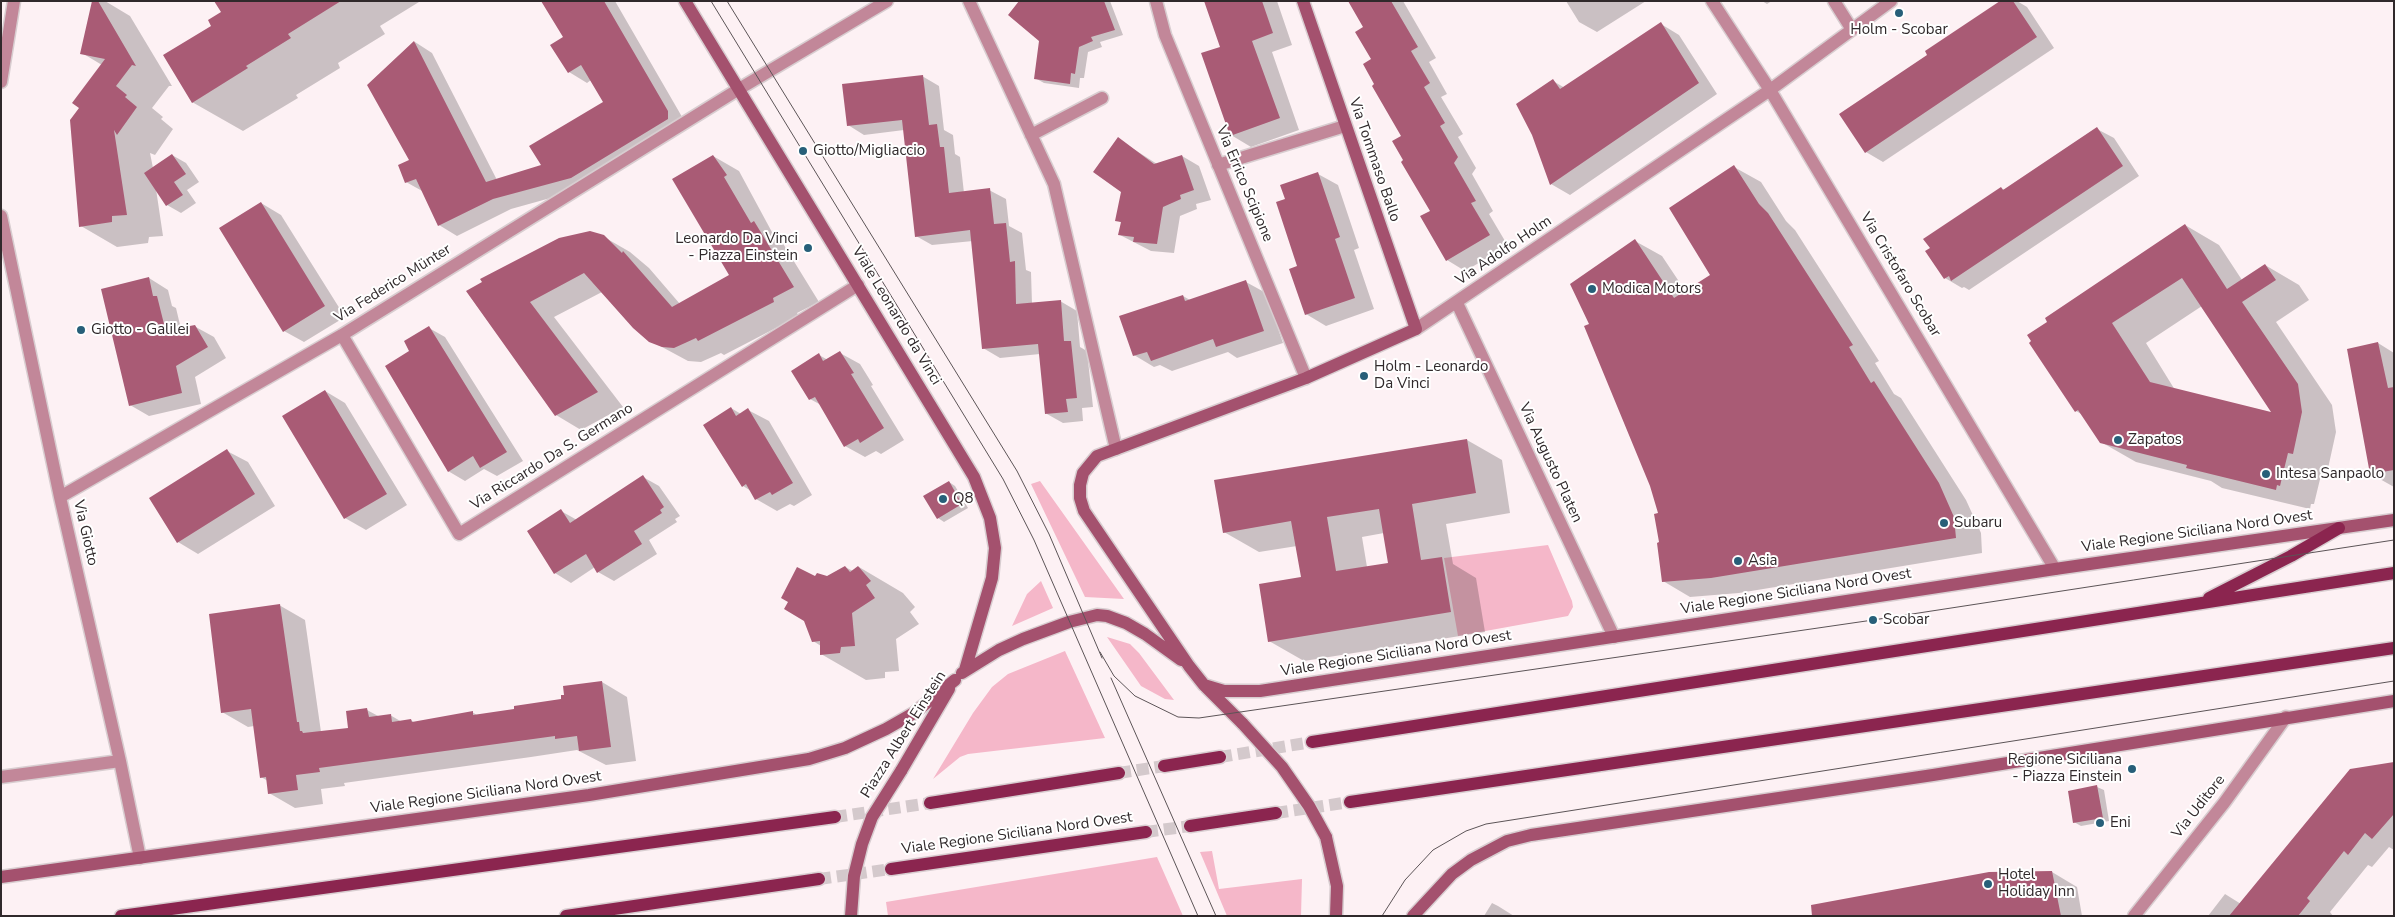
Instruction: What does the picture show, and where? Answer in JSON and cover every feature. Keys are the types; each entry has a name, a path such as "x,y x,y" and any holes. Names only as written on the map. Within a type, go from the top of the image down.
{"main road":[{"path":"2198,603 2291,556 2339,528"},
{"path":"1312,742 2394,573"},
{"path":"1350,802 2394,648"},
{"path":"1164,766 1220,757"},
{"path":"930,802 1119,773"},
{"path":"1190,826 1276,813"},
{"path":"121,916 835,817"},
{"name":"Viale Regione Siciliana Nord Ovest","path":"891,869 1146,832"},
{"path":"566,916 819,879"}],"street":[{"path":"1,82 14,1"},
{"name":"Viale Leonardo da Vinci","path":"685,1 974,477 990,518 995,548 992,578 965,670"},
{"name":"Via Federico Münter","path":"60,497 342,335 739,89 888,1"},
{"path":"969,1 1054,184 1116,449"},
{"name":"Via Errico Scipione","path":"1156,1 1165,35 1306,378"},
{"name":"Via Tommaso Ballo","path":"1303,1 1416,329"},
{"name":"Via Cristofaro Scobar","path":"1712,1 1770,90 2055,569"},
{"path":"1834,1 1851,28"},
{"name":"Via Adolfo Holm","path":"1097,456 1306,378 1416,329 1770,90 1851,28 1890,1"},
{"path":"1031,135 1102,98"},
{"path":"1218,165 1345,126"},
{"name":"Via Giotto","path":"1,216 60,497 140,858"},
{"name":"Via Riccardo Da S. Germano","path":"342,335 459,534 858,285"},
{"name":"Via Augusto Platen","path":"1457,302 1614,637"},
{"name":"Piazza Albert Einstein","path":"1097,456 1083,473 1080,498 1084,510 1189,666 1204,685 1244,724 1282,767 1309,806 1326,837 1337,886 1336,916"},
{"name":"Viale Regione Siciliana Nord Ovest","path":"1204,685 1224,691 1260,691 2055,569 2394,520"},
{"name":"Piazza Albert Einstein","path":"851,916 854,876 862,844 872,817 955,680 965,670 1023,639 1069,622 1097,615 1107,616 1139,630 1189,666"},
{"name":"Viale Regione Siciliana Nord Ovest","path":"1,877 589,795 809,759 845,748 886,729 914,712 955,680"},
{"path":"1416,913 1452,874 1471,860 1507,841 1531,835 1932,775 2394,701"},
{"name":"Via Uditore","path":"2134,916 2224,802 2286,717"},
{"path":"1,777 120,761"}],"shaded area":[{"path":"1040,481 1124,599 1085,597 1031,484"},
{"path":"1548,545 1572,601 1573,607 1568,616 1458,636 1444,558"},
{"path":"1041,581 1053,608 1012,626 1027,594"},
{"path":"1107,637 1130,644 1139,653 1174,700 1165,699 1141,686"},
{"path":"1065,651 1105,738 968,754 960,757 933,779 973,713 992,687 1008,674"},
{"path":"1212,851 1219,889 1302,879 1301,916 1227,916 1200,852"},
{"path":"1157,857 1183,916 888,916 886,902"}],"building":[{"path":"92,1 98,1 136,66 132,65 116,86 137,107 117,135 114,130 127,215 112,216 112,222 79,227 70,120 79,108 72,103 105,59 80,54"},
{"path":"214,1 341,1 288,34 291,38 246,66 248,68 192,103 163,55 211,26 208,20 221,12"},
{"path":"541,1 604,1 668,111 668,119 571,178 493,199 438,226 416,179 405,183 398,165 409,160 367,85 414,41 486,182 541,165 529,146 603,102 581,65 568,73 550,45 563,37"},
{"path":"1019,1 1104,1 1115,30 1091,37 1093,41 1079,47 1075,74 1071,73 1070,84 1034,79 1039,41 1008,15"},
{"path":"1204,1 1262,1 1273,33 1252,41 1280,118 1230,136 1201,53 1220,47"},
{"path":"1348,1 1391,1 1418,47 1411,51 1430,83 1424,87 1445,123 1440,126 1458,157 1454,163 1476,201 1471,203 1490,235 1446,261 1420,216 1430,211 1401,162 1403,160 1392,141 1401,136 1372,86 1374,84 1363,64 1371,59 1355,32 1363,27"},
{"path":"2000,1 2013,1 2037,37 1865,153 1839,114 1927,55 1925,51"},
{"path":"1661,22 1699,83 1550,185 1532,135 1516,104 1553,79 1560,89"},
{"path":"923,75 929,125 937,124 940,147 944,147 949,193 990,188 994,224 1006,223 1010,262 1015,261 1016,304 1061,300 1064,341 1071,341 1077,398 1066,399 1068,412 1045,414 1038,344 982,349 970,230 915,237 902,120 847,126 842,84"},
{"path":"2097,127 2123,166 1951,281 1949,276 1944,279 1925,251 1930,248 1923,239 2001,187 2003,190"},
{"path":"1118,137 1154,164 1182,155 1194,190 1180,195 1181,199 1163,207 1157,244 1133,242 1134,237 1118,235 1121,222 1115,221 1121,192 1093,172"},
{"path":"172,154 186,174 174,182 183,195 166,206 144,173"},
{"path":"713,155 727,175 724,177 751,223 754,221 794,287 773,298 774,302 698,341 696,338 674,348 662,347 649,342 633,328 584,273 530,302 598,392 555,416 466,291 482,282 480,279 559,238 590,231 604,235 622,253 623,251 672,307 729,275 672,179"},
{"path":"1734,165 1759,204 1768,213 1853,345 1849,347 1871,383 1874,381 1939,483 1954,517 1956,538 1711,578 1662,582 1657,543 1659,542 1654,514 1658,513 1650,486 1584,326 1589,324 1570,284 1635,239 1674,298 1710,275 1669,208"},
{"path":"1318,172 1340,237 1335,239 1355,298 1305,315 1289,269 1297,266 1276,202 1285,199 1280,185"},
{"path":"261,202 325,306 283,332 219,228"},
{"path":"2185,224 2227,289 2265,264 2276,280 2242,302 2298,384 2302,412 2293,454 2288,453 2280,486 2277,485 2276,490 2186,468 2187,465 2100,443 2078,410 2075,412 2029,343 2031,341 2027,335 2047,322 2045,318","holes":["2182,278 2271,412 2150,382 2112,323"]},
{"path":"149,277 153,296 157,296 165,328 173,326 174,329 195,325 208,347 176,366 182,393 129,406 101,289"},
{"path":"1246,280 1264,331 1216,347 1213,339 1151,361 1147,352 1133,356 1119,316 1183,295 1185,301"},
{"path":"429,326 507,452 480,468 473,456 448,472 385,366 409,351 404,341"},
{"path":"2378,342 2388,388 2394,387 2394,470 2370,474 2347,349"},
{"path":"840,351 854,373 851,374 884,428 860,443 858,439 844,447 815,397 809,400 791,371 819,353 823,361"},
{"path":"325,390 387,494 344,519 282,416"},
{"path":"731,407 736,416 748,408 793,483 772,495 770,492 755,500 746,484 742,487 703,425"},
{"path":"1467,439 1476,493 1412,504 1421,560 1442,557 1451,612 1268,642 1259,584 1301,577 1291,521 1223,533 1214,480","holes":["1379,509 1388,563 1336,571 1327,517"]},
{"path":"227,449 255,494 177,543 149,498"},
{"path":"643,475 664,507 660,510 662,513 634,531 642,544 597,573 586,554 554,574 527,531 561,509 570,523"},
{"path":"949,481 962,504 937,519 923,496"},
{"path":"845,566 850,572 858,566 871,581 866,585 875,598 852,613 855,646 841,647 840,653 820,655 820,641 812,642 804,621 784,609 788,602 781,598 797,567 815,576 817,573 827,576"},
{"path":"280,604 297,722 299,722 300,731 303,733 348,728 346,711 367,708 369,717 391,714 392,722 411,719 412,722 473,711 473,715 514,709 514,706 561,699 561,695 564,695 563,686 602,681 611,747 579,751 577,736 555,739 555,736 319,768 320,772 296,775 298,790 268,794 266,777 260,778 251,709 221,713 209,614"},
{"path":"2394,762 2394,814 2372,839 2365,833 2348,855 2344,851 2307,898 2310,901 2298,916 2229,916 2350,769"},
{"path":"2097,785 2103,818 2073,823 2068,791"},
{"name":"Hotel Holiday Inn","path":"2052,871 2061,916 1812,916 1811,905 1989,872"}],"tunnel":[{"path":"1220,757 1312,742"},
{"path":"1119,773 1164,766"},
{"path":"1276,813 1350,802"},
{"path":"835,817 930,803"},
{"path":"1146,832 1190,826"},
{"path":"819,879 891,869"}],"tram line":[{"path":"711,1 1003,479 1034,540 1198,916"},
{"path":"727,1 1017,471 1049,534 1102,658"},
{"path":"1100,652 1114,676 1135,696 1178,717 1199,718 1873,620 2394,540"},
{"path":"1111,678 1216,916"},
{"path":"1382,916 1405,880 1433,850 1466,831 1486,824 2394,681"}],"place":[{"name":"Holm - Scobar","path":"1899,13"},
{"name":"Giotto/Migliaccio","path":"803,151"},
{"name":"Leonardo Da Vinci - Piazza Einstein","path":"808,248"},
{"name":"Modica Motors","path":"1592,289"},
{"name":"Giotto - Galilei","path":"81,330"},
{"name":"Holm - Leonardo Da Vinci","path":"1364,376"},
{"name":"Zapatos","path":"2118,440"},
{"name":"Intesa Sanpaolo","path":"2266,474"},
{"name":"Q8","path":"943,499"},
{"name":"Subaru","path":"1944,523"},
{"name":"Asia","path":"1738,561"},
{"name":"Scobar","path":"1873,620"},
{"name":"Regione Siciliana - Piazza Einstein","path":"2132,769"},
{"name":"Eni","path":"2100,823"},
{"name":"Hotel Holiday Inn","path":"1988,884"}]}
